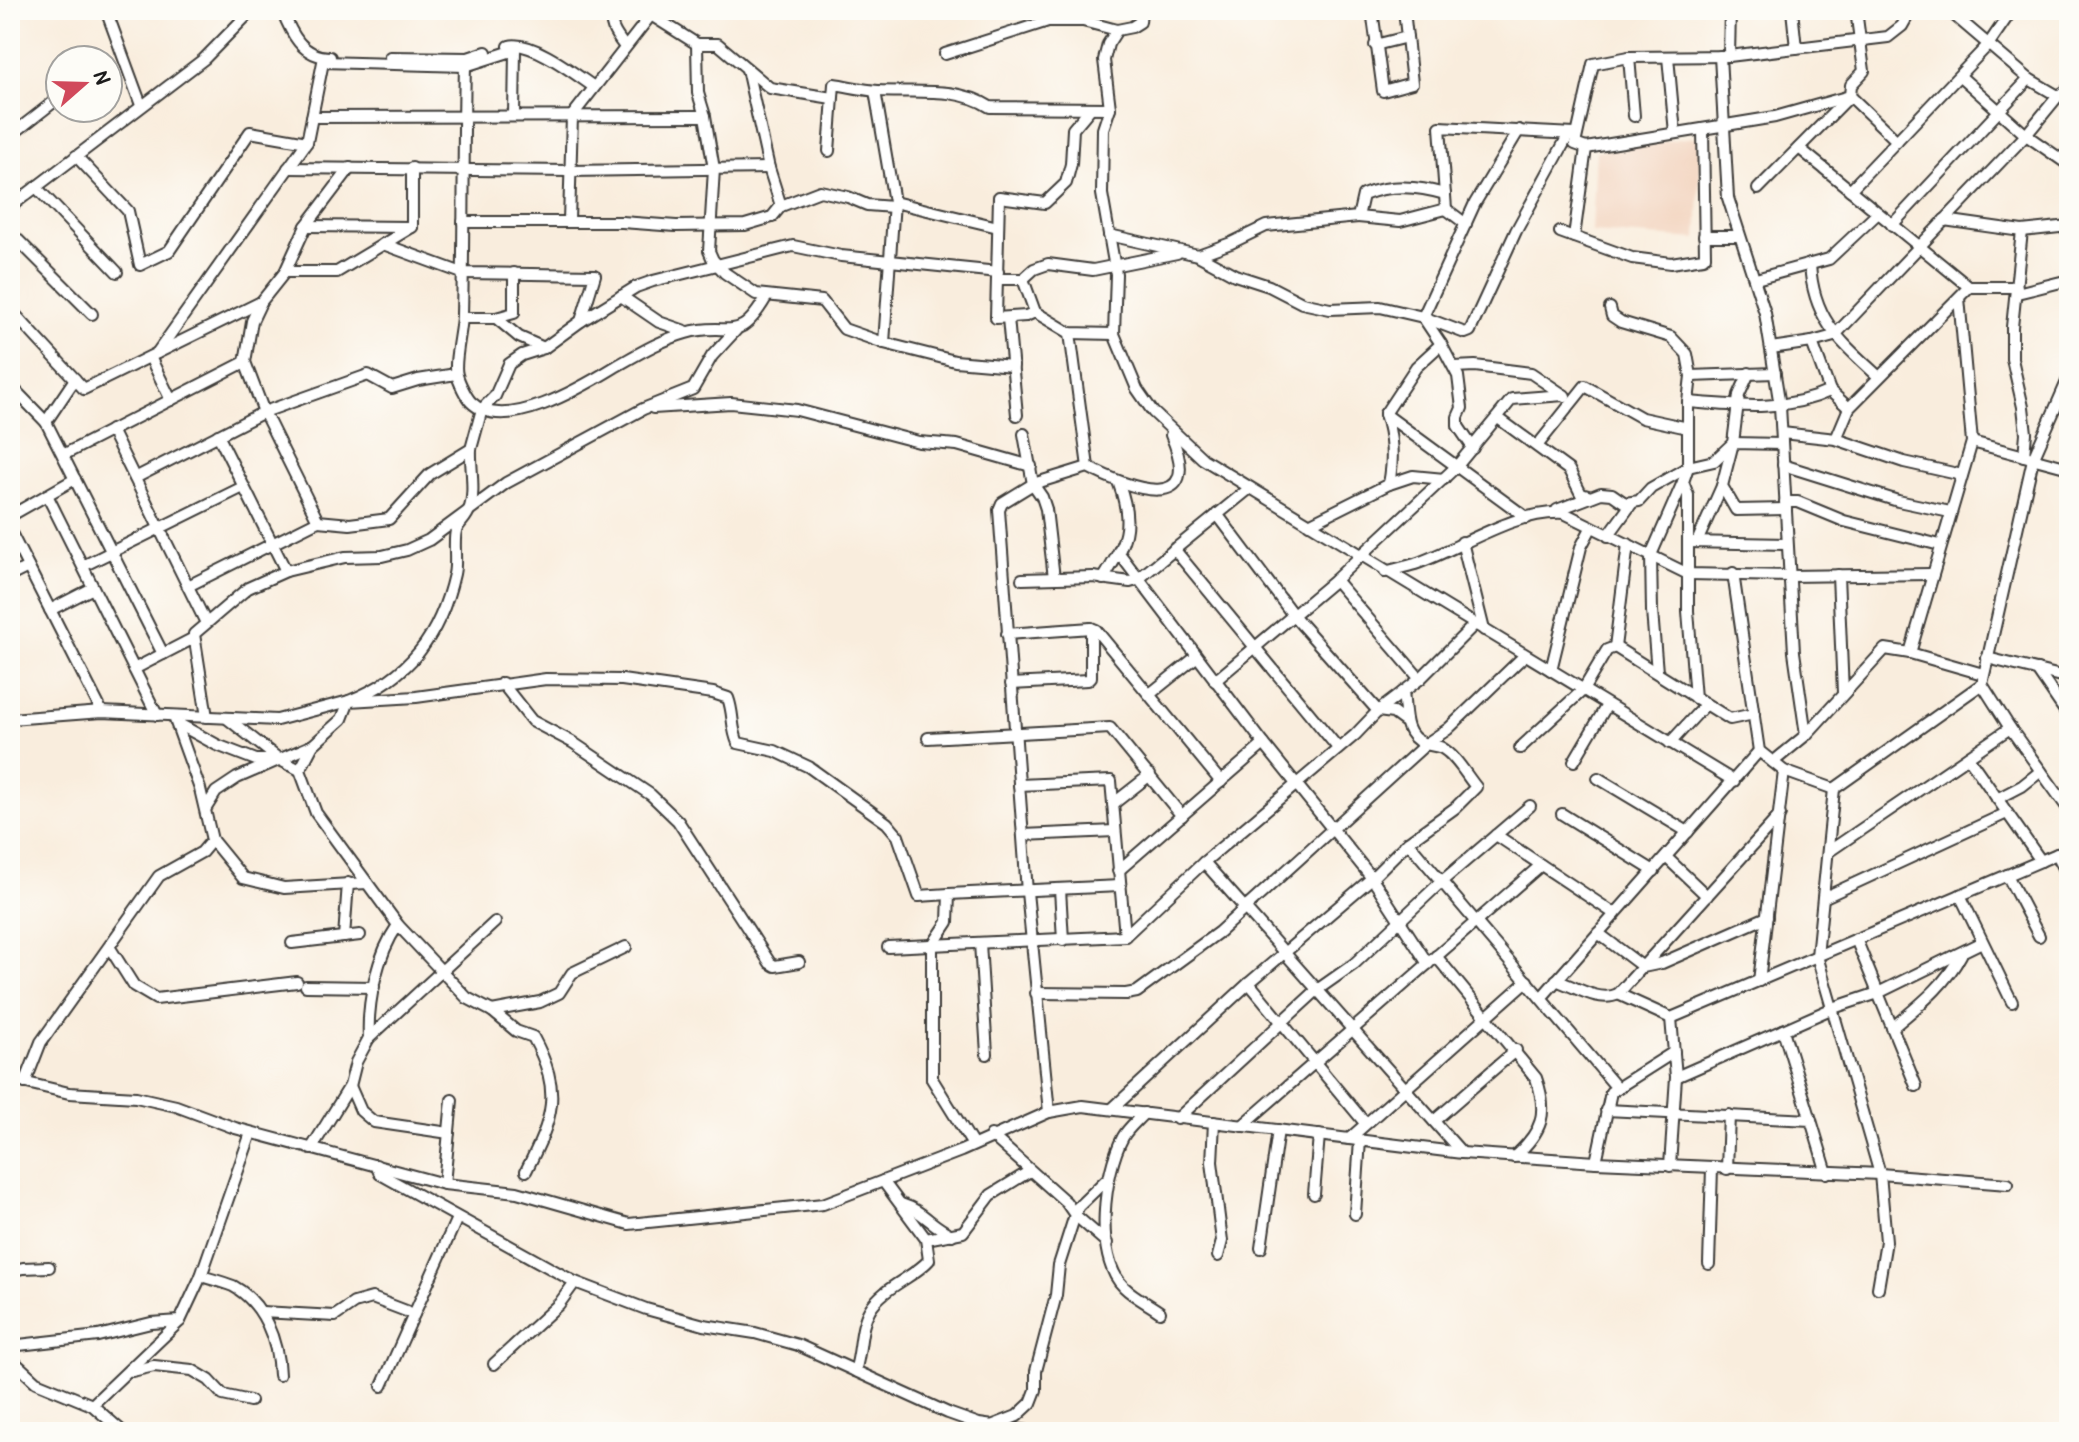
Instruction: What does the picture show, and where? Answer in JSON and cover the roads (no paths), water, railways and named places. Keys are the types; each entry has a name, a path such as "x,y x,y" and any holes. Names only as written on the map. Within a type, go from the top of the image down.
{"street":[{"path":"106,10 141,105"},
{"path":"11,205 204,59 252,10"},
{"path":"282,10 293,39 320,57 468,58 516,44 544,54 594,87"},
{"path":"613,10 610,18 613,31 625,47"},
{"path":"945,54 1048,21 1083,21 1117,30 1132,27 1140,22 1141,10"},
{"path":"1372,10 1383,91 1412,83 1404,10"},
{"path":"1730,10 1725,56 1724,126 1728,198 1738,236 1756,279 1780,406 1794,652 1806,735"},
{"path":"1792,10 1796,48"},
{"path":"1758,189 1850,96 1851,85 1864,71 1856,10"},
{"path":"1109,235 1198,255 1235,275 1269,286 1302,303 1330,309 1380,307 1423,317 1465,333 1470,331 1516,231 1573,134 1593,64 1629,57 1725,56 1888,37 1896,33 1911,10"},
{"path":"1948,10 2029,79 2058,96"},
{"path":"1850,190 1988,45 2012,10"},
{"path":"569,221 572,116 654,12 697,44 718,44 770,88 832,98"},
{"path":"1117,30 1108,44 1104,60 1110,108 1103,129 1102,194 1116,274 1114,334 1137,389 1153,412 1203,459 1734,781"},
{"path":"1375,45 1407,37"},
{"path":"697,44 698,93 714,169 709,251 716,265 756,294 822,301 844,329 884,343 955,361 1013,366"},
{"path":"154,355 307,142 323,62 465,66 515,50 514,116"},
{"path":"1629,57 1634,116"},
{"path":"1668,57 1675,133"},
{"path":"465,66 462,318 456,374 470,402 482,409 514,414 554,400 656,344 688,332 736,330"},
{"path":"747,69 769,168 781,206"},
{"path":"1960,76 2026,135 2069,165"},
{"path":"1892,225 2029,79"},
{"path":"829,151 834,84 875,91 960,93 990,107 1110,108"},
{"path":"1771,348 1834,336 2026,135 2058,96 2069,89"},
{"path":"875,91 894,205 884,343"},
{"path":"1573,134 1575,144 1586,148 1775,117 1850,96"},
{"path":"1850,96 1897,141"},
{"path":"10,136 44,109"},
{"path":"1035,312 1026,316 996,318 1000,195 1045,203 1066,183 1071,164 1073,129 1089,110"},
{"path":"312,117 705,116"},
{"path":"1466,224 1446,209 1440,127 1573,134"},
{"path":"1560,232 1632,258 1671,263 1704,257 1703,129"},
{"path":"1423,317 1475,203 1519,130"},
{"path":"76,156 128,211 140,265 169,251 250,132 307,142"},
{"path":"1574,237 1586,148"},
{"path":"1799,148 1969,287 2017,290 2069,280"},
{"path":"288,168 570,171 769,168"},
{"path":"318,521 264,412 245,362 252,321 261,302 285,272 306,226 350,168"},
{"path":"412,168 412,227"},
{"path":"1358,217 1363,195 1374,191 1406,186 1445,194"},
{"path":"36,187 117,272"},
{"path":"463,222 745,225 772,217 781,206 820,191 867,205 894,205 998,227"},
{"path":"1198,255 1266,226 1358,217 1400,221 1446,209"},
{"path":"1756,279 1835,255 1878,213"},
{"path":"1944,220 2022,231 2069,226"},
{"path":"306,226 412,227"},
{"path":"285,272 337,272 412,227"},
{"path":"2022,231 2012,327 2012,359 2023,407 2028,457"},
{"path":"10,232 92,314"},
{"path":"1704,236 1738,236"},
{"path":"383,244 462,273 595,275 581,321"},
{"path":"176,720 207,717 277,720 371,692 414,658 434,633 454,575 456,531 470,509 471,449 482,409 495,396 509,364 522,355 544,348 621,296 653,281 793,246 841,256 1023,279 1034,269 1048,264 1093,270 1183,252"},
{"path":"1810,264 1814,294 1834,336 1879,377"},
{"path":"462,318 496,318 514,313 514,273"},
{"path":"1023,279 1035,312 1070,333 1114,334"},
{"path":"1836,439 1849,408 1969,287"},
{"path":"621,296 659,322 688,332"},
{"path":"207,717 194,634 248,588 286,571 345,557 382,556 429,540 506,483 643,409 693,389 712,356 736,330 755,317 767,296"},
{"path":"1910,653 1972,442 1959,298"},
{"path":"10,309 84,389 261,302"},
{"path":"1610,308 1612,316 1621,322 1671,337 1687,354 1691,376 1688,467 1651,555 1657,672"},
{"path":"1423,317 1454,367 1461,393 1458,426 1473,448"},
{"path":"496,318 519,337 544,348"},
{"path":"1008,318 1017,415"},
{"path":"1070,333 1088,467"},
{"path":"1812,342 1830,391 1849,408"},
{"path":"1385,414 1416,367 1441,344"},
{"path":"154,355 171,400"},
{"path":"63,455 245,362"},
{"path":"1454,367 1475,366 1531,373 1569,398"},
{"path":"1692,542 1722,486 1733,443 1739,395 1749,373"},
{"path":"1691,376 1775,373"},
{"path":"135,478 264,412 368,375 392,388 456,374"},
{"path":"1878,1288 1886,1241 1880,1174 1817,956 1834,789 1982,679 2028,457 2069,377"},
{"path":"46,422 75,379"},
{"path":"10,385 46,422 163,654"},
{"path":"1537,446 1569,398 1585,386 1642,418 1688,428"},
{"path":"1688,402 1780,406 1814,399 1830,391"},
{"path":"1215,681 1335,580 1444,479 1512,399 1569,398"},
{"path":"643,409 731,403 797,410 919,442 957,445 1031,466"},
{"path":"1385,414 1527,518"},
{"path":"1385,414 1392,436 1389,484"},
{"path":"1498,418 1569,470 1581,494 1588,496"},
{"path":"1049,1112 1027,892 999,510 1002,503 1033,484 1088,467 1119,484 1165,491 1173,486 1179,475 1180,456 1167,426"},
{"path":"111,430 206,623"},
{"path":"1024,434 1033,484 1046,509 1054,578"},
{"path":"218,435 286,571"},
{"path":"1385,572 1416,563 1462,542 1588,496 1612,494 1625,503 1639,501 1651,488 1688,467 1714,461 1733,443 1782,438 1836,439 1904,462 1962,475"},
{"path":"1972,442 2069,468"},
{"path":"188,586 318,521 350,524 389,519 430,474 471,449"},
{"path":"1783,465 1898,501 1950,512"},
{"path":"1309,524 1389,484 1413,476 1444,479"},
{"path":"10,516 75,479"},
{"path":"1683,482 1688,495 1692,542 1688,611 1695,698"},
{"path":"1103,579 1119,553 1128,530 1128,514 1119,484"},
{"path":"1722,486 1736,510 1786,506 1798,502 1844,521 1940,545"},
{"path":"83,566 243,487"},
{"path":"1022,579 1137,580 1250,488"},
{"path":"47,495 157,715"},
{"path":"1608,536 1632,503"},
{"path":"1550,512 1564,513 1688,574 1931,574"},
{"path":"1112,1109 1249,983 1372,878 1408,842 1455,808 1476,787 1440,746 1426,744 1413,737 1404,721 1393,713 1378,711 1293,615 1217,514"},
{"path":"1551,670 1581,547 1591,528"},
{"path":"10,531 102,712"},
{"path":"1462,542 1479,627"},
{"path":"1692,542 1787,544"},
{"path":"1615,647 1628,544"},
{"path":"1174,549 1338,748"},
{"path":"1119,553 1196,657 1372,878 1401,921 1432,960 1488,1016 1536,1078 1544,1100 1541,1121 1533,1140 1514,1157"},
{"path":"10,576 28,567"},
{"path":"1733,573 1759,751 1784,771 1834,789"},
{"path":"1838,575 1843,693"},
{"path":"1335,580 1420,679"},
{"path":"50,610 93,588"},
{"path":"888,947 1125,936 1204,862 1479,627"},
{"path":"1011,684 1088,680 1091,677 1091,628"},
{"path":"1007,634 1096,630 1221,782"},
{"path":"134,669 194,638"},
{"path":"1615,647 1730,719 1754,714"},
{"path":"1520,748 1583,690 1607,650 1615,647"},
{"path":"1091,659 1112,649"},
{"path":"1773,762 1806,735 1885,649 1910,653 1982,679 2010,728 2069,810"},
{"path":"1036,993 1137,992 1219,932 1426,744 1448,729 1525,655"},
{"path":"1150,694 1196,657"},
{"path":"1987,658 2069,678"},
{"path":"2037,670 2064,702 2069,717"},
{"path":"349,701 416,697 546,679 622,680 713,693 728,698 733,712 732,731 738,743 775,751 809,767 887,823 898,836 919,896 1120,886"},
{"path":"502,683 532,721 572,742 651,795 678,821 770,963 775,966 799,962"},
{"path":"1403,692 1404,721"},
{"path":"206,808 216,792 237,778 313,745 342,719 349,701"},
{"path":"1574,761 1607,705"},
{"path":"1670,743 1705,705"},
{"path":"10,719 102,712 157,715 176,720 217,745 256,760 280,760"},
{"path":"226,718 280,760 300,770 316,813 398,925 440,970 467,998 492,1011 516,1031 533,1037 553,1090 543,1139 526,1171"},
{"path":"176,720 206,808 212,840 243,878 284,888 367,883"},
{"path":"928,738 1110,728 1182,816"},
{"path":"1828,852 2010,728"},
{"path":"1118,871 1264,744"},
{"path":"300,770 313,745"},
{"path":"1541,998 1759,751"},
{"path":"1968,757 2041,861"},
{"path":"1759,981 1784,771"},
{"path":"1997,799 2022,786 2041,771"},
{"path":"1113,804 1150,775"},
{"path":"1598,778 1688,832"},
{"path":"1019,785 1111,781 1125,936"},
{"path":"2055,790 2069,788"},
{"path":"1177,1119 1317,990 1354,964 1441,882 1530,806"},
{"path":"1823,898 2007,813"},
{"path":"1562,814 1654,871"},
{"path":"1556,980 1602,997 1611,998 1618,994 1780,815"},
{"path":"1023,835 1115,831"},
{"path":"1496,835 1615,914"},
{"path":"25,1083 41,1042 159,876 202,852 212,840"},
{"path":"1408,842 1617,1088"},
{"path":"1618,994 1671,1018 2057,854 2069,852"},
{"path":"2057,854 2069,878"},
{"path":"1666,857 1707,896"},
{"path":"1204,862 1462,1153"},
{"path":"1242,1126 1541,865"},
{"path":"2007,875 2039,936"},
{"path":"344,937 348,883"},
{"path":"1060,889 1063,940"},
{"path":"949,894 948,922 932,946 932,1079 973,1145"},
{"path":"1960,895 2012,1002"},
{"path":"1598,933 1643,967 1662,963 1767,917"},
{"path":"311,1149 350,1086 356,1062 369,1038 495,922"},
{"path":"369,1038 368,1016 374,987 388,938 398,925"},
{"path":"292,943 360,935"},
{"path":"1856,939 1916,1086"},
{"path":"1676,1077 1833,1008 1878,993 1961,955 1982,942"},
{"path":"980,943 987,1054"},
{"path":"492,1011 540,1002 559,993 572,973 626,947"},
{"path":"110,948 134,986 156,999 302,984 374,987"},
{"path":"1892,1028 1933,995 1951,974 1961,955"},
{"path":"1355,1214 1355,1139 1365,1123 1527,981"},
{"path":"1249,983 1365,1123"},
{"path":"1670,1166 1676,1077 1671,1018"},
{"path":"1783,1030 1827,1173"},
{"path":"1434,1121 1516,1050"},
{"path":"1596,1162 1611,1092 1674,1052"},
{"path":"10,1079 69,1093 136,1097 176,1106 251,1133 444,1184 517,1192 629,1224 823,1204 1049,1112 1083,1106 1462,1153 1727,1169 1880,1174 2008,1184"},
{"path":"350,1086 361,1111 374,1122 449,1133"},
{"path":"444,1184 452,1100"},
{"path":"1606,1110 1811,1120"},
{"path":"1144,1113 1125,1134 1115,1157 1105,1217 1107,1243 1112,1269 1123,1287 1160,1312"},
{"path":"1727,1169 1729,1115"},
{"path":"1214,1122 1212,1162 1222,1241 1218,1256"},
{"path":"1261,1248 1278,1130"},
{"path":"92,1405 180,1321 201,1276 251,1133"},
{"path":"991,1135 1107,1243"},
{"path":"1314,1194 1319,1135"},
{"path":"376,1165 380,1174 575,1282 646,1309 798,1345 948,1413 992,1426 1035,1432"},
{"path":"1709,1264 1712,1168"},
{"path":"926,1239 963,1232 991,1195 1030,1171"},
{"path":"992,1426 1017,1416 1031,1403 1036,1390 1036,1371 1054,1306 1059,1265 1075,1215 1078,1207 1110,1176"},
{"path":"855,1371 862,1331 871,1308 881,1296 929,1260 926,1239 883,1181"},
{"path":"901,1204 917,1209 936,1229 952,1235"},
{"path":"382,1386 457,1218"},
{"path":"10,1271 49,1267"},
{"path":"201,1276 234,1287 262,1312 278,1355 279,1375"},
{"path":"494,1364 559,1304 575,1282"},
{"path":"262,1312 335,1316 354,1303 372,1298 414,1314"},
{"path":"10,1346 98,1336 151,1323 180,1321"},
{"path":"10,1358 36,1382 92,1405 123,1432"},
{"path":"130,1371 154,1366 192,1370 209,1380 223,1395 250,1401"}]}
